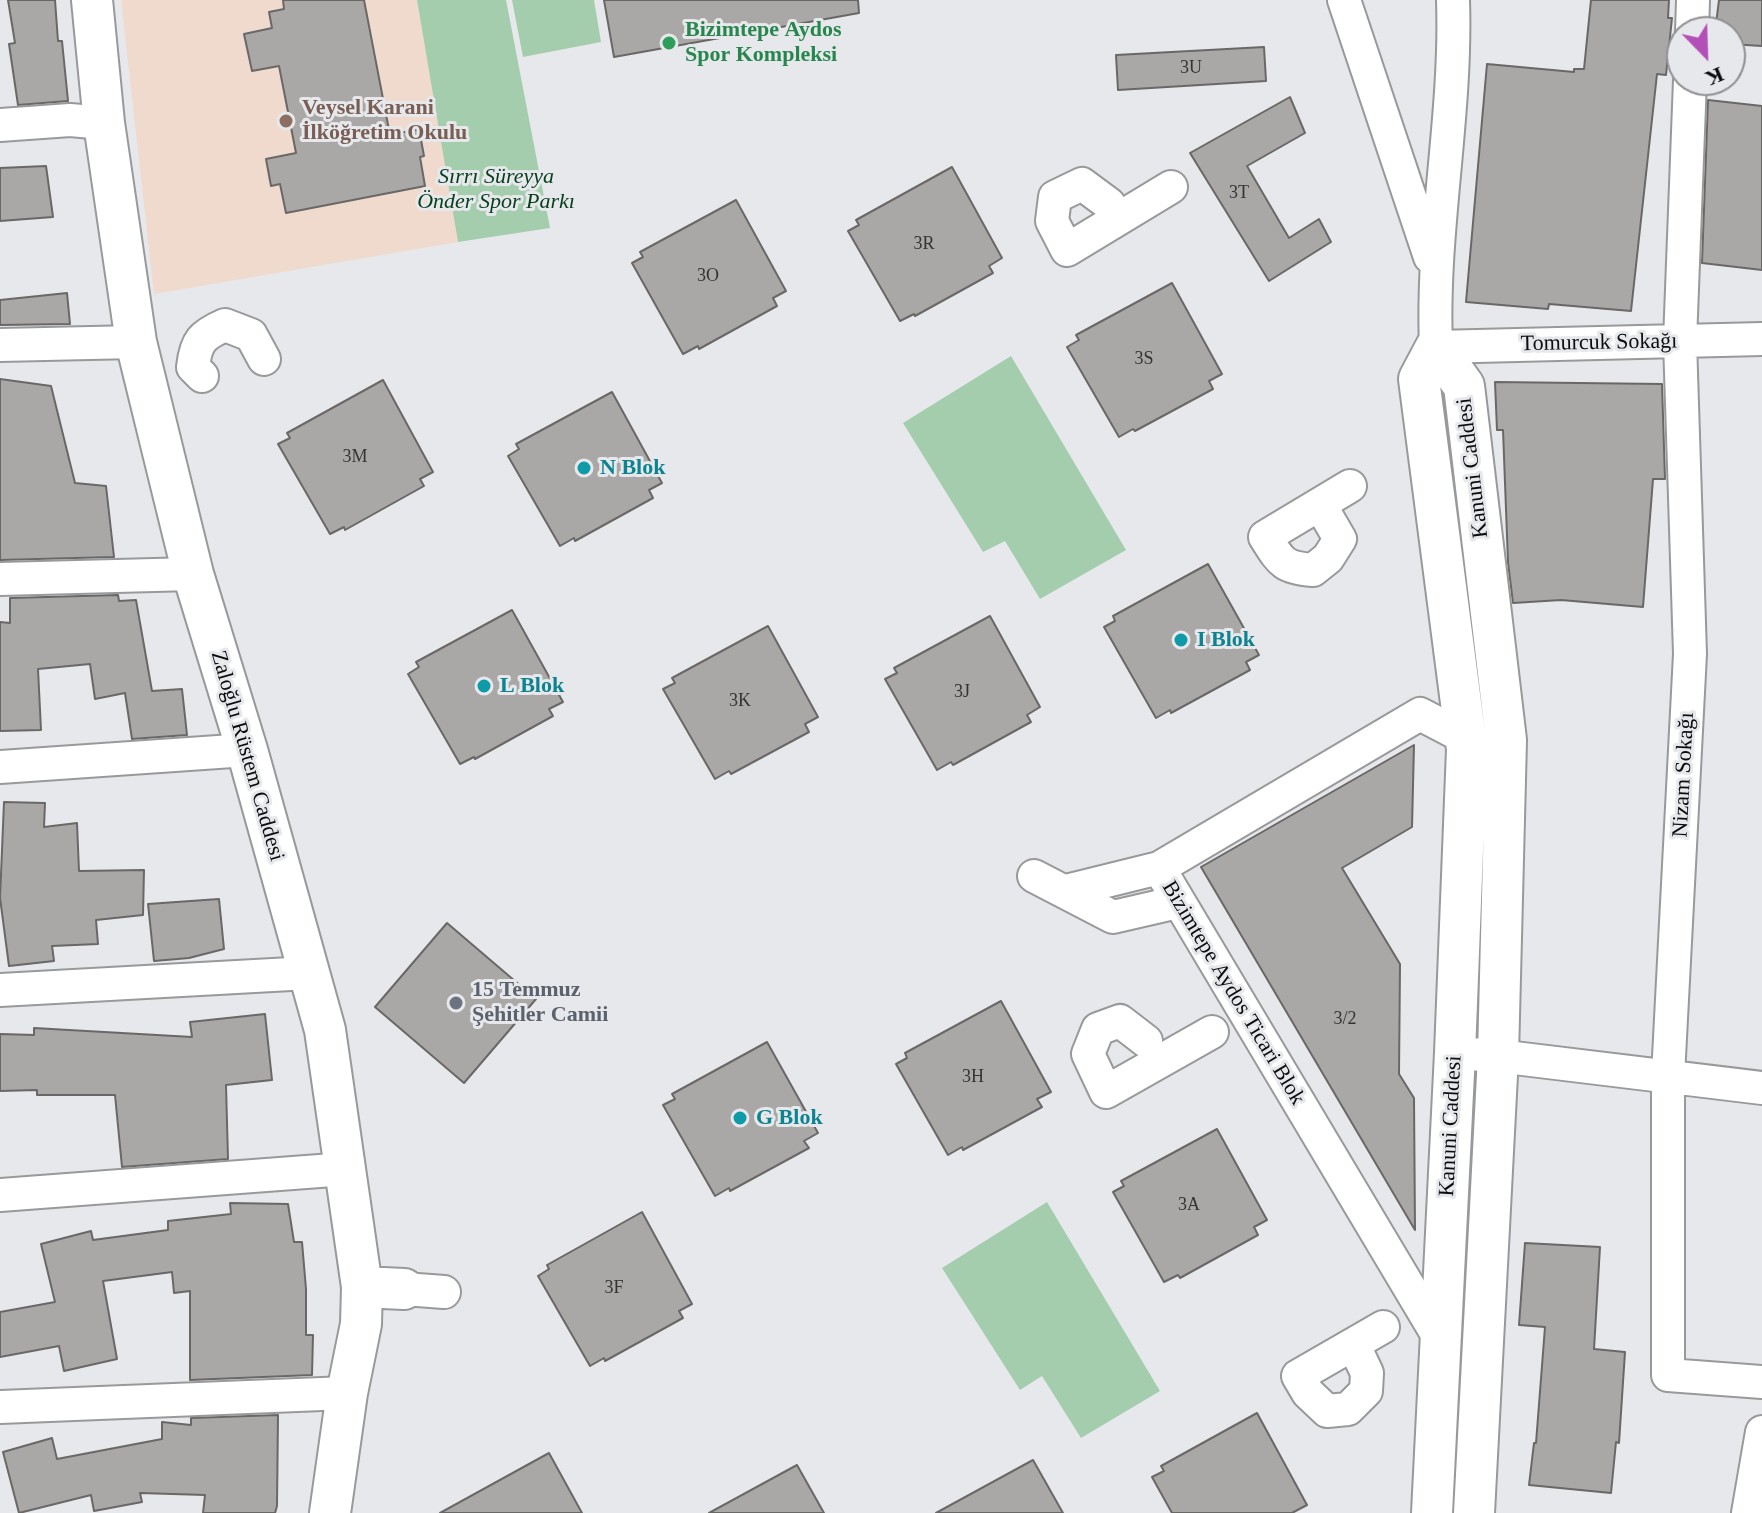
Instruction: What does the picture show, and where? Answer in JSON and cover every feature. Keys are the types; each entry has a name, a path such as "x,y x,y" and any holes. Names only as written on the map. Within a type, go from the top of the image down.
{"street":[{"name":"Zaloğlu Rüstem Caddesi","path":"92,0 104,123 136,342 193,574 247,750 325,1030 362,1287 361,1324 347,1393 330,1513"},
{"path":"1344,0 1435,271"},
{"name":"Kanuni Caddesi","path":"1432,1513 1455,1053 1466,738 1419,379 1436,347 1435,271 1454,41 1453,0"},
{"name":"Nizam Sokağı","path":"1689,96 1680,341 1690,654 1668,1076 1668,1375 1762,1382"},
{"path":"0,125 70,120 104,123"},
{"path":"1109,204 1082,184 1055,197 1052,221 1067,250 1171,187"},
{"path":"202,376 193,367 195,351 205,334 225,325 251,335 264,359"},
{"name":"Tomurcuk Sokağı","path":"1436,347 1762,339"},
{"path":"0,345 136,342"},
{"name":"Kanuni Caddesi","path":"1436,347 1464,386 1506,740 1498,1056 1474,1513"},
{"path":"1326,515 1340,539 1328,558 1313,570 1291,569 1265,537 1350,486"},
{"path":"0,579 193,574"},
{"name":"Bizimtepe Aydos Ticari Blok","path":"1440,1339 1159,868 1420,714 1466,738"},
{"path":"1466,738 1506,740"},
{"path":"0,767 247,750"},
{"path":"1065,904 1159,868"},
{"path":"1034,876 1065,904 1113,917 1178,902"},
{"path":"0,990 309,973"},
{"path":"1146,1041 1120,1021 1098,1029 1088,1054 1106,1092 1212,1032"},
{"path":"1455,1053 1762,1088"},
{"path":"0,1195 346,1169"},
{"path":"362,1287 444,1292"},
{"path":"1359,1356 1367,1373 1366,1391 1348,1409 1327,1411 1308,1393 1298,1376 1383,1327"},
{"path":"0,1407 347,1393"},
{"path":"1748,1513 1762,1432"}],"shaded area":[{"name":"Veysel Karani İlköğretim Okulu","path":"121,0 417,0 458,242 154,294"}],"green space":[{"name":"Sırrı Süreyya Önder Spor Parkı","path":"417,0 506,0 550,228 458,242"},
{"path":"512,0 594,0 601,42 523,57"},
{"path":"1011,356 1126,550 1040,599 1005,541 983,552 903,423"},
{"path":"1047,1202 1160,1391 1081,1438 1042,1376 1020,1390 942,1268"}],"building":[{"path":"8,0 55,0 68,101 18,105 9,44 15,43"},
{"path":"283,0 364,0 390,135 419,129 425,186 286,213 280,184 271,186 266,159 296,153 279,66 252,71 244,34 272,28 269,12 284,9"},
{"name":"Bizimtepe Aydos Spor Kompleksi","path":"604,0 858,0 859,13 614,57"},
{"path":"1591,0 1669,0 1666,75 1657,74 1631,311 1549,304 1548,309 1466,302 1487,64 1574,72 1574,69 1584,69"},
{"path":"1719,0 1762,0 1762,46 1746,45 1746,16 1717,16"},
{"path":"1264,47 1266,81 1118,90 1116,55"},
{"path":"1290,97 1305,133 1247,166 1289,238 1319,219 1331,242 1269,281 1190,153"},
{"path":"1708,100 1762,106 1762,270 1702,263"},
{"path":"46,166 53,217 0,221 0,168"},
{"path":"952,167 1002,258 989,266 993,273 915,316 900,321 848,231 859,225 856,220"},
{"path":"736,200 786,291 773,298 777,306 699,349 698,346 683,354 632,263 643,257 640,252"},
{"path":"1172,283 1222,374 1209,381 1213,389 1119,437 1067,347 1079,340 1076,335"},
{"path":"67,293 70,324 0,325 0,300"},
{"path":"0,379 51,386 75,483 106,486 114,557 0,560"},
{"path":"383,380 433,472 420,479 424,486 345,530 344,527 330,534 278,444 290,438 287,433"},
{"path":"1495,382 1662,384 1665,479 1653,479 1643,607 1561,600 1513,603 1508,562 1503,430 1497,430"},
{"name":"N Blok","path":"612,392 662,483 649,490 653,498 575,541 574,538 560,546 508,456 519,449 516,444"},
{"name":"I Blok","path":"1208,564 1259,655 1246,662 1250,670 1156,718 1104,627 1115,621 1113,616"},
{"path":"118,595 119,601 136,600 152,691 182,689 187,735 132,739 125,693 95,699 90,664 38,669 41,730 0,731 0,622 10,623 10,598"},
{"name":"L Blok","path":"512,610 563,702 549,709 553,716 475,759 460,764 408,674 419,667 416,662"},
{"path":"990,616 1040,707 1027,715 1031,722 953,765 951,762 937,770 885,679 897,673 894,668"},
{"path":"768,626 818,717 805,724 809,732 731,774 729,771 715,779 663,689 675,683 672,678"},
{"path":"1414,745 1412,827 1342,868 1400,964 1399,1074 1414,1098 1415,1230 1201,867"},
{"path":"4,802 45,803 44,827 77,823 79,871 144,870 143,915 96,920 98,944 52,946 54,961 9,966 0,898"},
{"path":"219,899 224,949 189,958 154,961 148,904"},
{"name":"15 Temmuz Şehitler Camii","path":"447,923 536,999 464,1083 375,1007"},
{"path":"1001,1001 1051,1092 1037,1099 1042,1107 948,1155 896,1064 907,1058 905,1053"},
{"path":"265,1014 272,1080 226,1085 228,1159 122,1167 115,1095 37,1095 37,1090 0,1091 0,1034 34,1035 34,1028 192,1037 190,1022"},
{"name":"G Blok","path":"767,1042 818,1133 804,1141 809,1148 715,1196 663,1105 675,1099 672,1094"},
{"path":"1217,1129 1267,1220 1254,1227 1258,1235 1180,1278 1178,1275 1164,1282 1113,1192 1124,1186 1121,1181"},
{"path":"230,1203 288,1204 294,1242 302,1242 306,1335 313,1335 312,1375 190,1380 190,1291 174,1293 172,1272 103,1281 117,1359 64,1371 59,1346 0,1357 0,1312 55,1302 41,1244 91,1231 93,1240 168,1230 168,1221 231,1214"},
{"path":"642,1212 692,1304 679,1311 683,1318 605,1361 604,1358 590,1366 538,1276 549,1269 547,1265"},
{"path":"1525,1243 1600,1247 1594,1349 1625,1352 1619,1443 1616,1442 1611,1493 1529,1485 1536,1443 1545,1327 1519,1325"},
{"path":"1257,1413 1307,1505 1292,1513 1172,1513 1152,1477 1164,1471 1161,1466"},
{"path":"278,1415 275,1513 203,1513 205,1495 140,1493 142,1502 94,1511 91,1495 19,1513 3,1452 52,1438 57,1459 162,1439 162,1422 191,1425 191,1418"},
{"path":"549,1453 582,1513 440,1513"},
{"path":"1033,1460 1063,1513 936,1513"},
{"path":"797,1465 824,1513 709,1513"}],"place":[{"name":"Bizimtepe Aydos Spor Kompleksi","path":"669,43"},
{"name":"Veysel Karani İlköğretim Okulu","path":"286,121"},
{"name":"N Blok","path":"584,468"},
{"name":"I Blok","path":"1181,640"},
{"name":"L Blok","path":"484,686"},
{"name":"15 Temmuz Şehitler Camii","path":"456,1003"},
{"name":"G Blok","path":"740,1118"}]}
